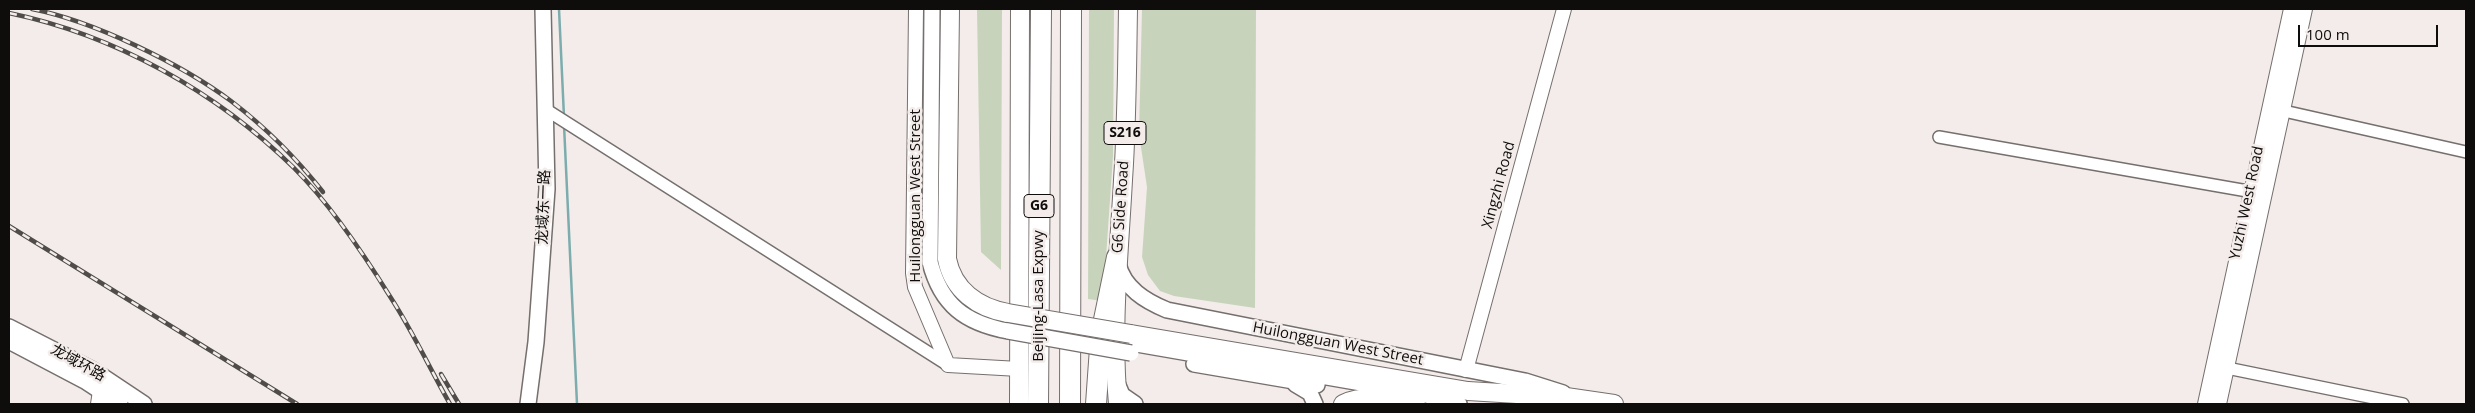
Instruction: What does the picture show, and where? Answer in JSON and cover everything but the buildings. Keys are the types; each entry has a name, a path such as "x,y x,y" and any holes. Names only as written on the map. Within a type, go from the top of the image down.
{"highway":[{"name":"Beijing-Lasa Expwy","path":"1038,404 1040,9"},
{"name":"Beijing-Lasa Expwy","path":"1070,404 1071,9"},
{"path":"1096,404 1101,334 1117,257"}],"main road":[{"name":"龙域东一路","path":"528,404 536,342 547,189 543,9"},
{"name":"Huilongguan West Street","path":"932,9 930,262 940,290 953,307 980,324 1008,322"},
{"name":"Huilongguan West Street","path":"941,9 939,263 948,286 958,300 981,314 1008,322 1131,343 1468,391 1584,399 1614,404"},
{"name":"Huilongguan West Street","path":"950,9 948,259 953,277 964,292 1008,322"},
{"path":"1019,404 1020,9"},
{"name":"G6 Side Road","path":"1118,404 1115,329 1117,257 1123,180 1128,9"},
{"name":"Huilongguan West Street","path":"1117,257 1127,284 1148,301 1167,310 1525,381 1584,399"},
{"name":"龙域环路","path":"9,327 120,404"},
{"name":"龙域环路","path":"9,341 49,361 102,392 144,404"},
{"path":"1131,343 1292,382 1396,394 1453,404"},
{"path":"1131,343 1419,393 1459,404"},
{"path":"1116,380 1122,395 1135,404"},
{"path":"1292,382 1310,394 1315,404"},
{"path":"1343,404 1353,400 1372,398 1416,404"}],"street":[{"name":"Huilongguan West Street","path":"916,9 913,273 915,287 948,365"},
{"name":"Xingzhi Road","path":"1466,370 1564,9"},
{"name":"Yuzhi West Road","path":"2205,404 2258,193 2276,109 2291,9"},
{"name":"Yuzhi West Road","path":"2276,109 2306,9"},
{"path":"545,109 948,365 1019,369"},
{"path":"2276,109 2466,152"},
{"path":"1939,137 2258,193"},
{"name":"Yuzhi West Road","path":"2219,404 2258,193"},
{"path":"2227,368 2403,404"}],"green space":[{"path":"977,9 1002,9 1001,270 981,252"},
{"path":"1089,9 1114,9 1113,156 1103,301 1088,299"},
{"path":"1142,9 1256,9 1255,308 1174,296 1160,291 1148,275 1142,257 1147,187 1139,134"}],"waterway":[{"path":"559,9 564,117"},
{"path":"564,125 577,404"}],"railway":[{"path":"32,9 82,23 109,34 162,59 211,87 244,111 268,133 323,192"},
{"path":"9,13 49,23 87,36 162,70 198,91 264,140 307,182 333,213 358,248 399,311 450,404"},
{"path":"9,226 297,404"},
{"path":"441,374 459,404"}]}
